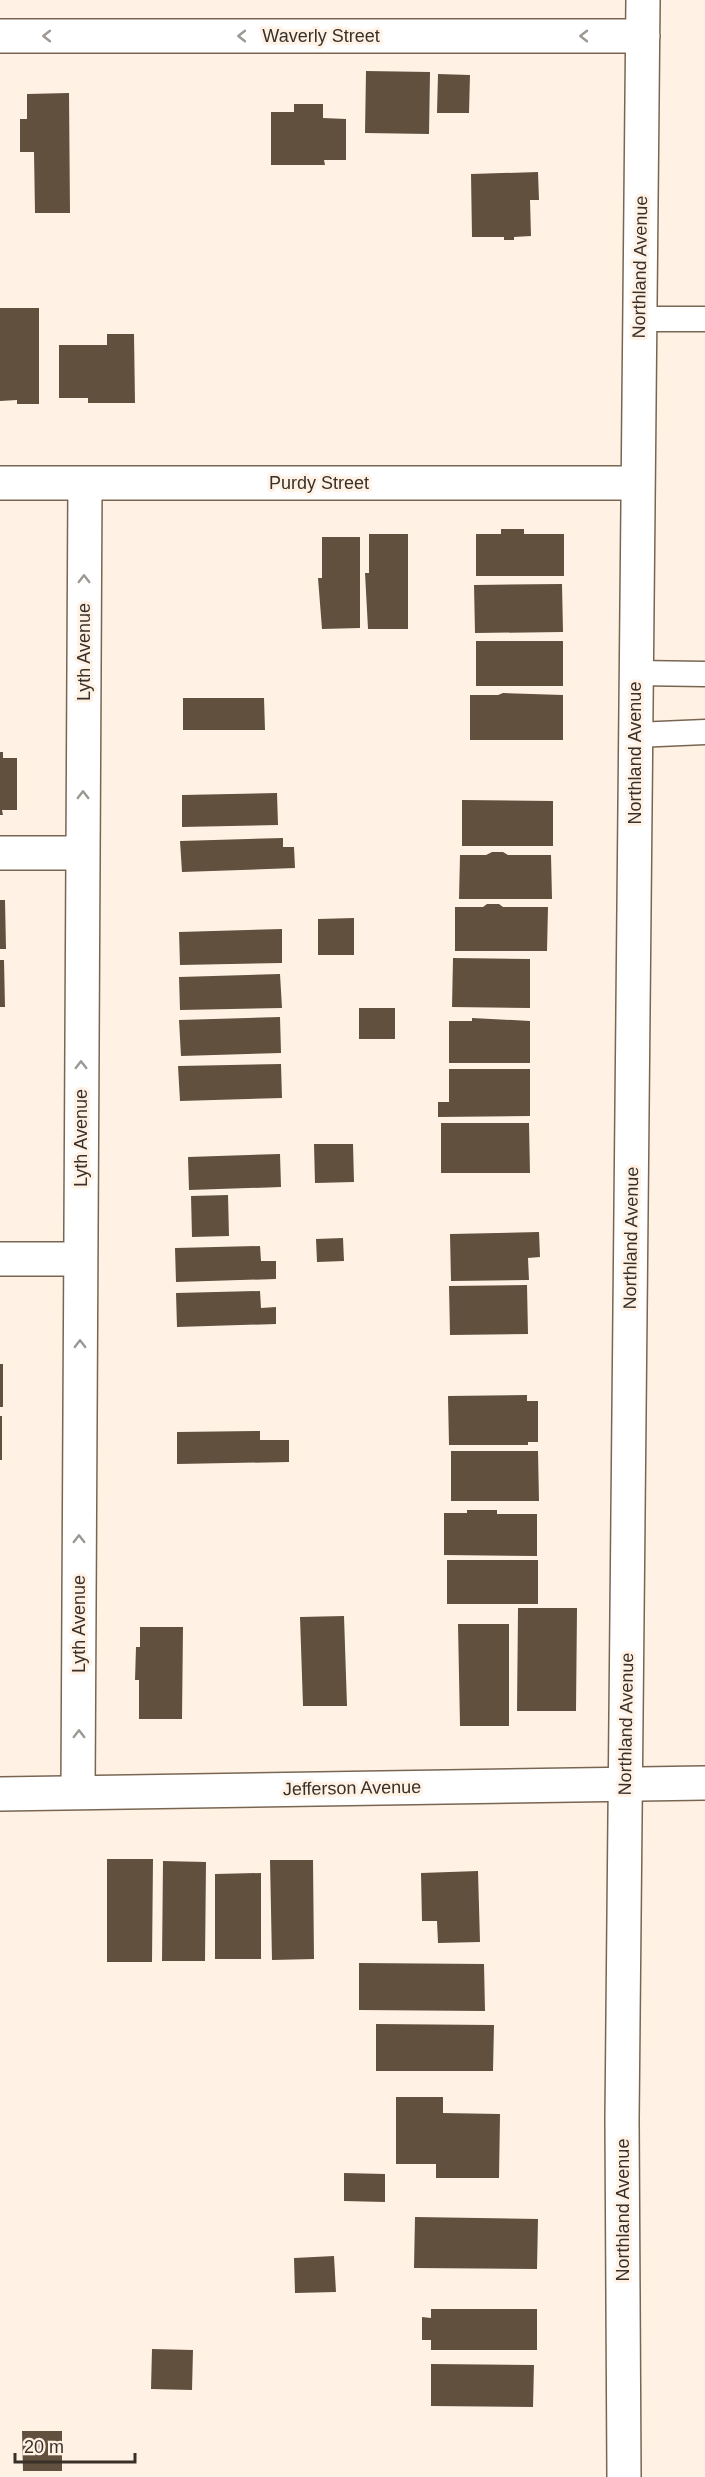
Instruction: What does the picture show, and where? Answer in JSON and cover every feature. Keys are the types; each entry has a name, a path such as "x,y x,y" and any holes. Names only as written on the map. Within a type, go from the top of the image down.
{"street":[{"name":"Northland Avenue","path":"624,2477 622,2120 643,0"},
{"name":"Waverly Street","path":"0,36 643,36"},
{"name":"Purdy Street","path":"0,483 638,483"},
{"name":"Lyth Avenue","path":"78,1792 85,483"},
{"path":"0,853 83,853"},
{"path":"0,1259 80,1259"},
{"name":"Jefferson Avenue","path":"0,1794 705,1783"}],"lane":[{"path":"639,319 705,319"},
{"path":"636,673 705,674"},
{"path":"636,735 705,732"}],"building":[{"path":"366,71 430,72 429,134 365,133"},
{"path":"438,74 470,75 469,113 437,113"},
{"path":"69,93 70,213 35,213 34,152 20,152 20,119 27,119 27,94"},
{"path":"294,104 323,104 323,118 346,119 346,160 324,160 325,165 271,165 271,112 294,112"},
{"path":"538,172 539,200 530,200 531,236 514,237 514,240 504,240 504,237 472,237 471,174"},
{"path":"0,308 39,308 39,404 17,404 17,400 0,401"},
{"path":"107,334 134,334 135,403 88,403 88,398 59,398 59,345 107,345"},
{"path":"501,529 524,529 524,534 564,534 564,576 476,576 476,534 501,534"},
{"path":"369,534 408,534 408,629 368,629 365,573 369,573"},
{"path":"322,537 360,537 360,628 322,629 318,578 322,578"},
{"path":"562,584 563,632 475,633 474,585"},
{"path":"476,641 563,641 563,686 476,686"},
{"path":"503,693 563,695 563,740 470,740 470,695"},
{"path":"183,698 264,698 265,730 183,730"},
{"path":"0,752 3,752 3,758 17,758 17,810 2,810 3,815 0,815"},
{"path":"277,793 278,825 182,827 182,795"},
{"path":"462,800 553,801 553,846 462,846"},
{"path":"283,838 283,847 294,847 295,868 182,872 180,841"},
{"path":"492,852 503,852 508,855 551,855 552,899 459,899 460,855 486,855"},
{"path":"0,900 5,900 6,949 0,949"},
{"path":"487,904 499,904 503,907 548,907 547,951 455,951 455,907 483,907"},
{"path":"354,918 354,955 318,955 318,919"},
{"path":"282,929 282,963 180,965 179,932"},
{"path":"453,958 530,959 530,1008 452,1007"},
{"path":"0,960 4,960 5,1007 0,1007"},
{"path":"280,974 282,1008 180,1010 179,977"},
{"path":"359,1008 395,1008 395,1039 359,1039"},
{"path":"280,1017 281,1053 181,1056 179,1020"},
{"path":"472,1018 530,1021 530,1063 449,1063 449,1021 472,1021"},
{"path":"281,1064 282,1098 180,1101 178,1066"},
{"path":"449,1069 530,1069 530,1116 438,1117 438,1102 449,1102"},
{"path":"441,1123 529,1123 530,1173 441,1173"},
{"path":"314,1144 353,1144 354,1182 315,1183"},
{"path":"280,1154 281,1187 189,1190 188,1157"},
{"path":"228,1195 229,1236 192,1237 191,1196"},
{"path":"539,1232 540,1257 528,1258 529,1280 451,1281 450,1234"},
{"path":"343,1238 344,1261 317,1262 316,1239"},
{"path":"260,1246 261,1261 276,1261 276,1279 176,1282 175,1248"},
{"path":"527,1285 528,1334 450,1335 449,1286"},
{"path":"260,1291 261,1308 276,1307 276,1324 177,1327 176,1293"},
{"path":"0,1364 3,1364 3,1407 0,1407"},
{"path":"527,1395 527,1401 538,1401 538,1442 528,1442 528,1445 449,1445 448,1396"},
{"path":"0,1416 2,1416 2,1460 0,1460"},
{"path":"260,1431 260,1440 289,1440 289,1462 177,1464 177,1432"},
{"path":"451,1451 538,1451 539,1501 451,1501"},
{"path":"467,1510 497,1510 497,1514 537,1514 537,1556 444,1555 444,1513 467,1513"},
{"path":"447,1560 538,1560 538,1604 447,1604"},
{"path":"518,1608 577,1608 576,1711 517,1711"},
{"path":"344,1616 347,1706 303,1706 300,1617"},
{"path":"458,1624 509,1624 509,1726 460,1726"},
{"path":"140,1627 183,1627 182,1719 139,1719 139,1680 135,1680 136,1647 140,1647"},
{"path":"107,1859 153,1859 152,1962 107,1962"},
{"path":"270,1860 313,1860 314,1959 272,1960"},
{"path":"163,1861 206,1862 205,1961 162,1961"},
{"path":"478,1871 480,1942 438,1943 437,1921 422,1921 421,1873"},
{"path":"261,1873 261,1959 215,1959 215,1874"},
{"path":"359,1963 484,1964 485,2011 359,2010"},
{"path":"376,2024 494,2025 493,2071 376,2071"},
{"path":"396,2097 443,2097 443,2113 500,2114 499,2178 436,2178 436,2164 396,2164"},
{"path":"344,2173 385,2174 385,2202 344,2201"},
{"path":"415,2217 538,2219 537,2269 414,2268"},
{"path":"334,2256 336,2292 295,2293 294,2258"},
{"path":"431,2309 537,2309 537,2350 431,2350 431,2340 422,2340 422,2317 431,2318"},
{"path":"152,2349 193,2350 192,2390 151,2389"},
{"path":"431,2364 534,2365 533,2407 431,2406"},
{"path":"22,2431 62,2431 62,2471 23,2471"}]}
